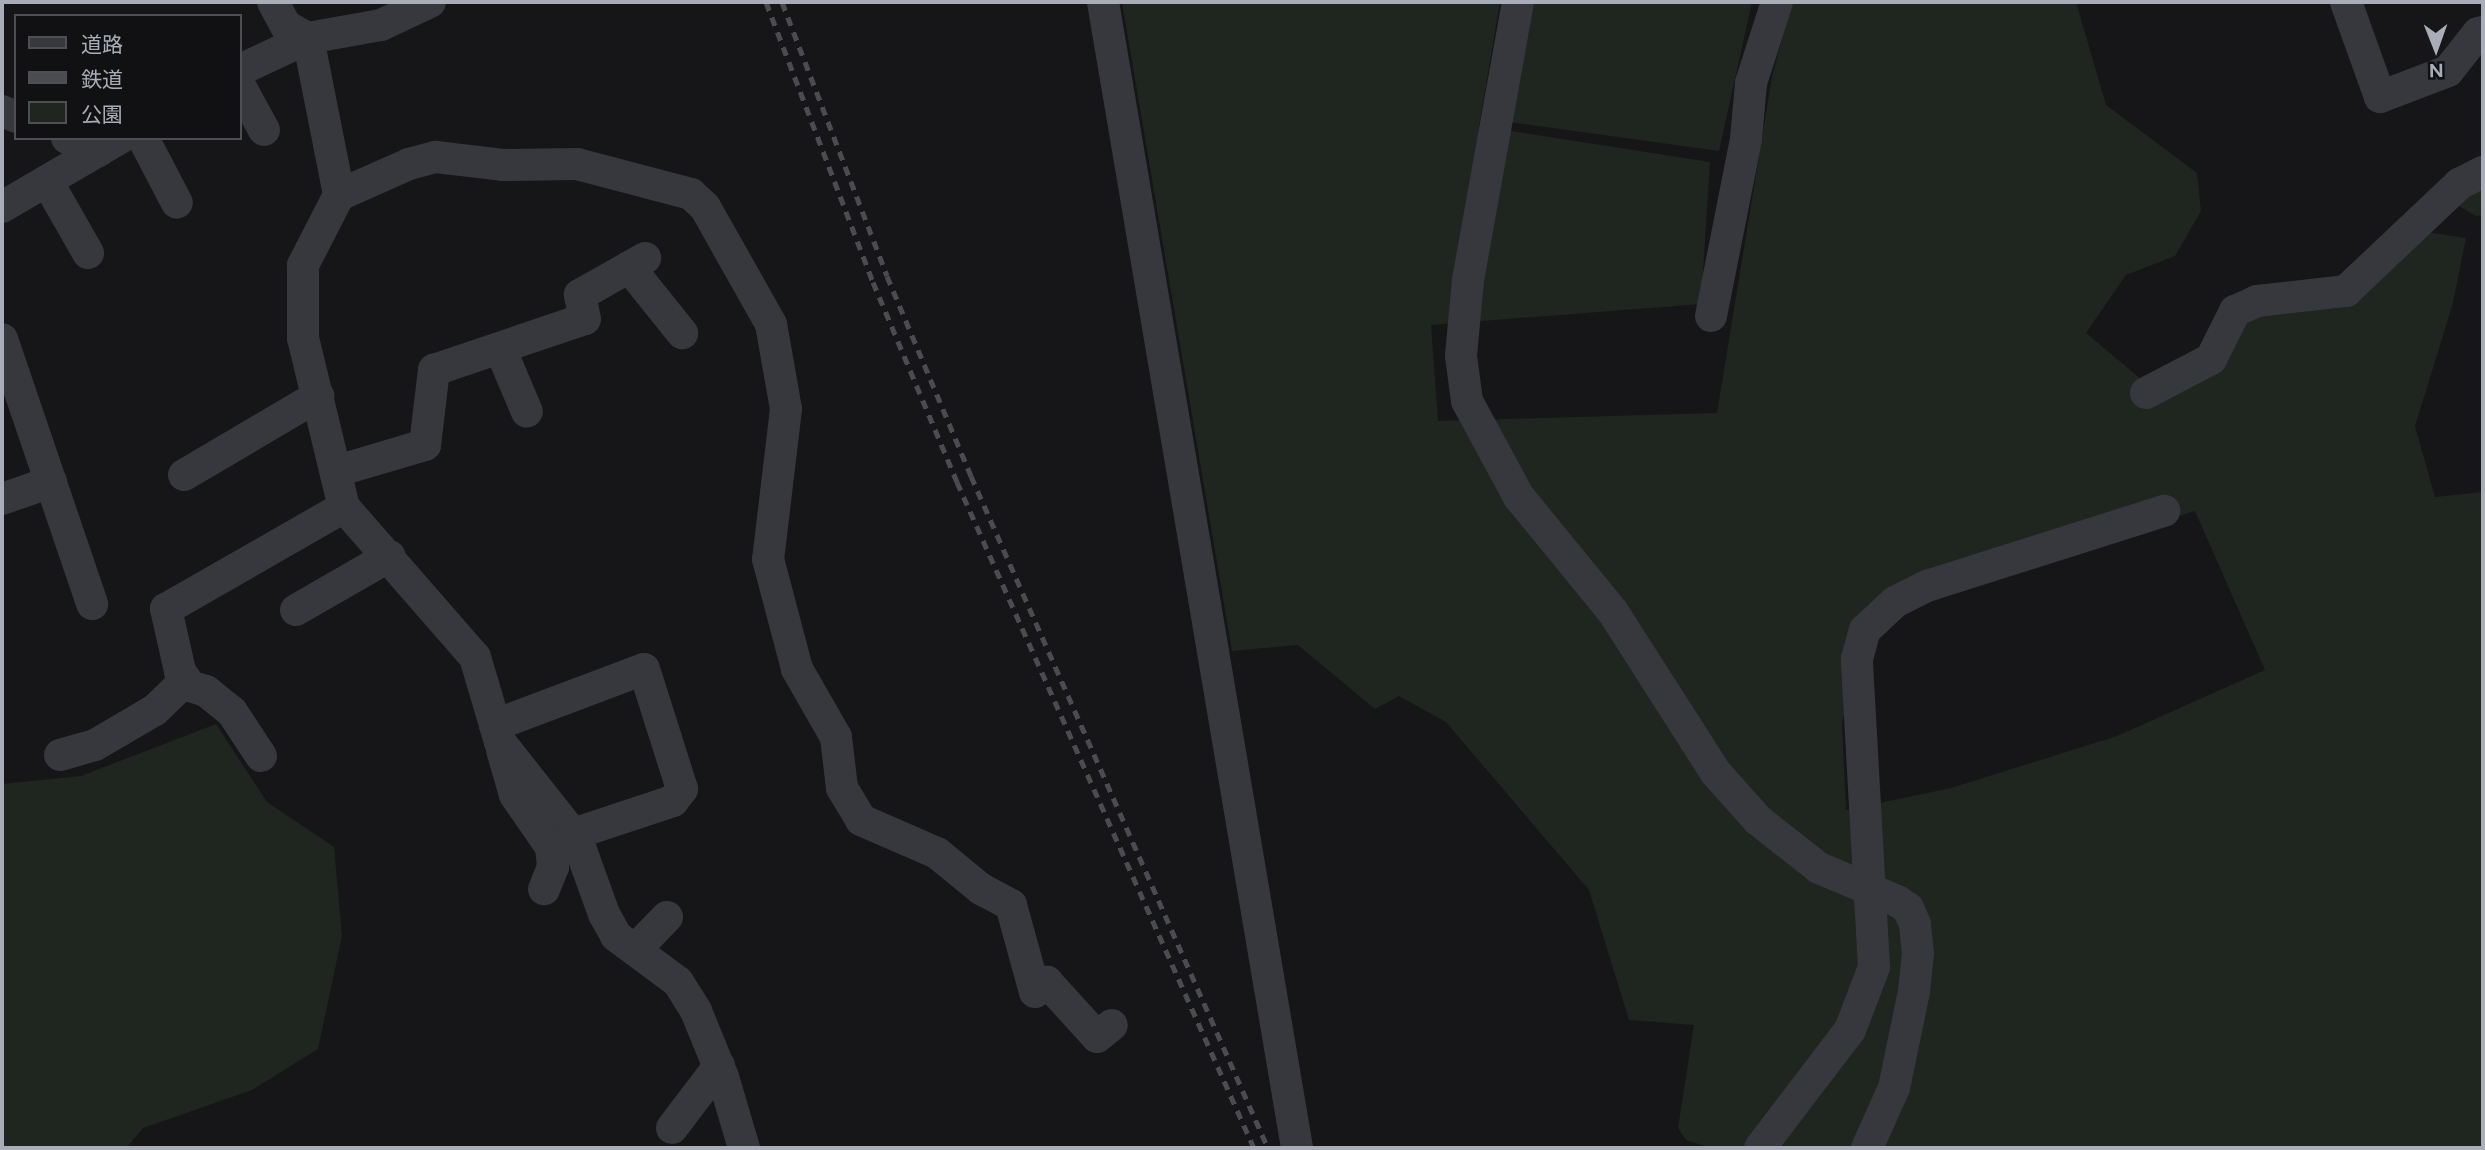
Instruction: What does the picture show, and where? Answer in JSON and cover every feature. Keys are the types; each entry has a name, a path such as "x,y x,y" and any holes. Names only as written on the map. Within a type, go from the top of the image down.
{"street":[{"path":"273,2 286,26 308,38"},
{"path":"242,69 308,38 381,25 430,2"},
{"path":"1103,2 1297,1148"},
{"path":"1518,2 1468,280 1461,356 1467,401 1519,497 1613,612 1716,773 1758,820 1819,868 1908,908 1914,924 1919,954 1914,991 1894,1088 1867,1148"},
{"path":"1711,316 1746,139 1751,83 1777,2"},
{"path":"2346,2 2380,97 2448,71 2477,33 2483,32"},
{"path":"308,38 339,195 303,265 303,338 344,507 390,556 475,657 515,795 551,847 553,867 544,889"},
{"path":"242,90 264,130"},
{"path":"80,140 109,145"},
{"path":"144,140 177,203"},
{"path":"2,207 109,145"},
{"path":"339,195 409,164 436,157 503,165 577,164 691,194 705,207 771,324 786,409 768,559 797,669 836,737 842,788 861,820 937,853 981,889 1011,905 1035,992 1047,982 1097,1037 1112,1025"},
{"path":"2146,393 2211,359 2235,311 2257,301 2346,291 2459,184 2483,172"},
{"path":"47,181 88,253"},
{"path":"337,471 425,445 434,370 585,319 580,295 637,262 682,333"},
{"path":"2,343 92,604"},
{"path":"500,348 527,412"},
{"path":"184,475 318,396"},
{"path":"2,499 51,482"},
{"path":"261,756 232,712 186,680 166,609 344,507"},
{"path":"1760,1148 1850,1030 1874,967 1857,659 1865,630 1895,602 1927,586 2164,511"},
{"path":"296,610 390,556"},
{"path":"498,733 644,669 682,789 673,801 573,834"},
{"path":"60,755 95,745 155,710 186,680"},
{"path":"498,733 573,834 604,914 616,936 678,982 696,1011 719,1066 744,1148"},
{"path":"635,950 667,917"},
{"path":"672,1128 719,1066"}],"green space":[{"path":"1122,2 1500,2 1479,126 1710,162 1701,304 1431,325 1438,421 1717,413 1772,77 1792,2 2076,2 2106,105 2197,173 2201,211 2175,256 2126,275 2086,333 2160,395 2262,309 2354,295 2419,231 2466,238 2453,303 2415,426 2435,497 2483,492 2483,1148 1711,1148 1686,1140 1678,1128 1694,1025 1629,1020 1589,890 1446,722 1399,696 1375,709 1298,645 1232,651","holes":["2195,511 2265,670 2117,736 1951,788 1846,810 1842,724 1859,633 1910,597"]},
{"path":"1532,2 1752,2 1719,151 1509,122"},
{"path":"2483,183 2483,215 2476,216 2449,200"},
{"path":"216,724 267,802 334,847 342,936 318,1049 252,1090 143,1128 126,1148 2,1148 2,784 81,776"}],"railway":[{"path":"766,2 873,282 957,482 1254,1148"},
{"path":"782,2 887,276 971,476 1268,1148"}]}
